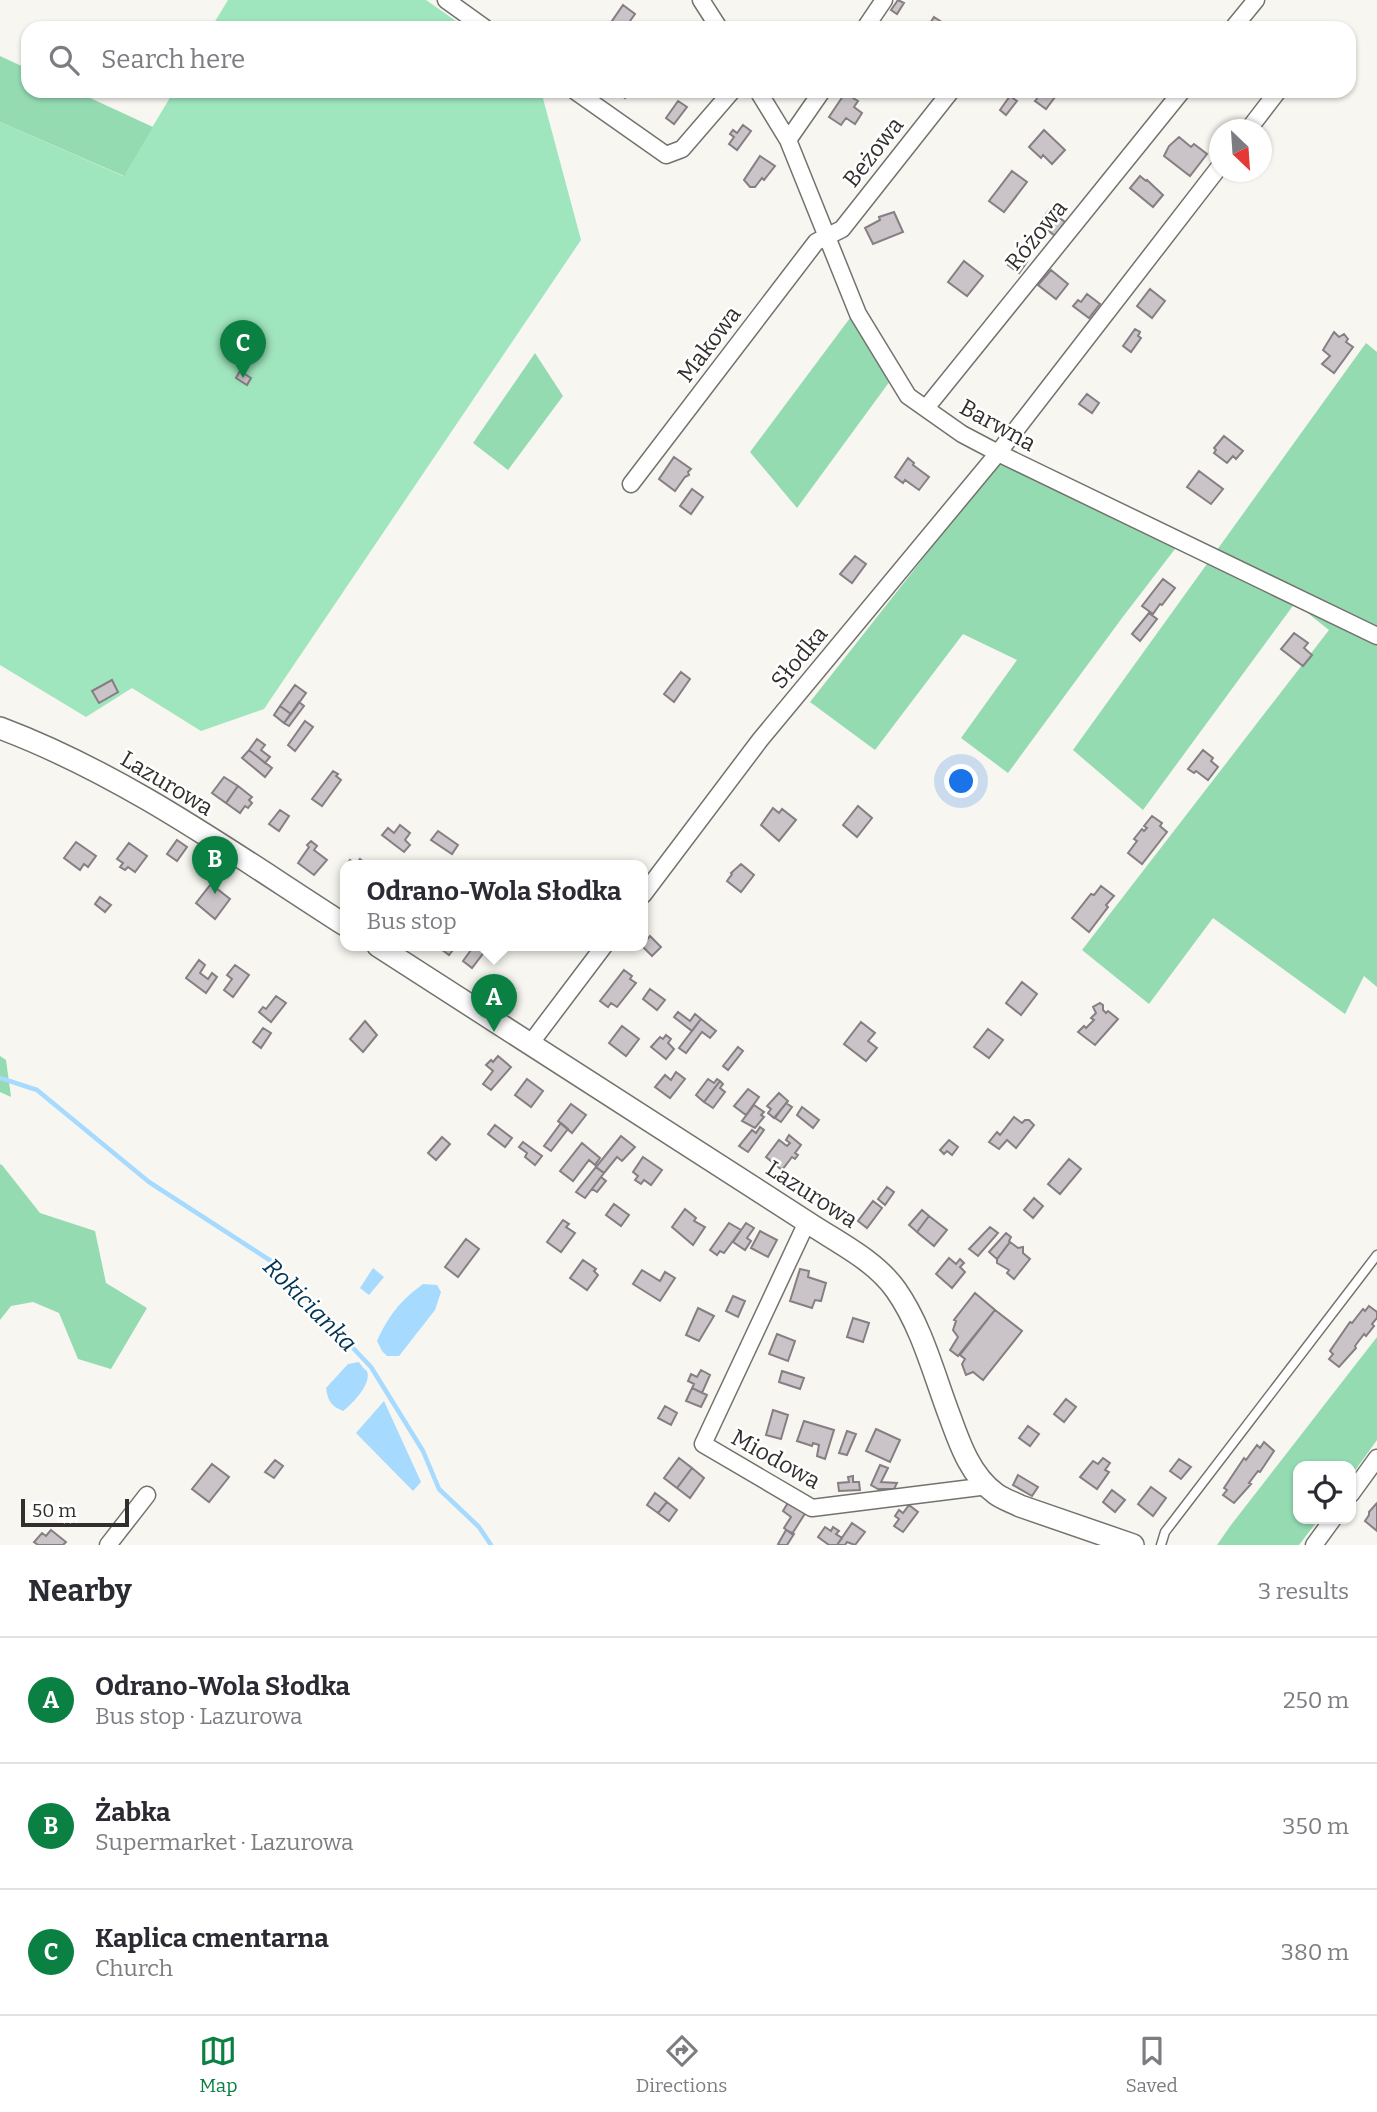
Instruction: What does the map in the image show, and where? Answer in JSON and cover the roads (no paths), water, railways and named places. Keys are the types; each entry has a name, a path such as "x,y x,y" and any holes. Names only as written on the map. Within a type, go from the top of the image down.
{"street":[{"path":"446,0 475,21"},
{"path":"701,0 714,21"},
{"path":"869,21 884,0"},
{"path":"1239,21 1256,0"},
{"path":"585,98 666,155 682,149 726,98"},
{"name":"Barwna","path":"762,98 788,140 858,314 908,396 962,434 998,453 1377,636"},
{"path":"788,140 817,98"},
{"name":"Beżowa","path":"827,236 842,229 945,98"},
{"name":"Różowa","path":"926,408 1176,98"},
{"path":"1256,119 1273,98"},
{"name":"Słodka","path":"648,888 760,740 998,453 1209,180"},
{"name":"Makowa","path":"631,484 816,242 827,236"},
{"name":"Lazurowa","path":"0,728 29,739 132,790 340,922"},
{"name":"Lazurowa","path":"386,951 807,1222 877,1270 895,1288 917,1330 959,1444 975,1471 988,1486 995,1493 1020,1506 1133,1545"},
{"path":"530,1044 600,951"},
{"name":"Miodowa","path":"807,1222 703,1444 812,1508 988,1486"},
{"path":"1356,1487 1377,1458"},
{"path":"108,1545 148,1494"},
{"path":"1314,1545 1329,1524"}],"lane":[{"path":"1161,1545 1165,1532 1377,1255"}],"water":[{"path":"373,1268 384,1277 369,1295 360,1288"},
{"path":"423,1284 437,1285 441,1292 435,1310 399,1356 387,1356 377,1341 381,1332 396,1309"},
{"path":"359,1362 367,1371 367,1382 356,1399 343,1411 331,1402 326,1388 348,1364"},
{"path":"384,1401 421,1482 413,1491 356,1433"}],"waterway":[{"name":"Rokicianka","path":"0,1078 37,1090 149,1182 271,1261 371,1367 423,1451 439,1489 479,1527 491,1545"}],"place":[{"name":"Kaplica cmentarna","path":"243,378"},
{"name":"Żabka","path":"215,894"},
{"name":"Odrano-Wola Słodka","path":"494,1032"}]}
